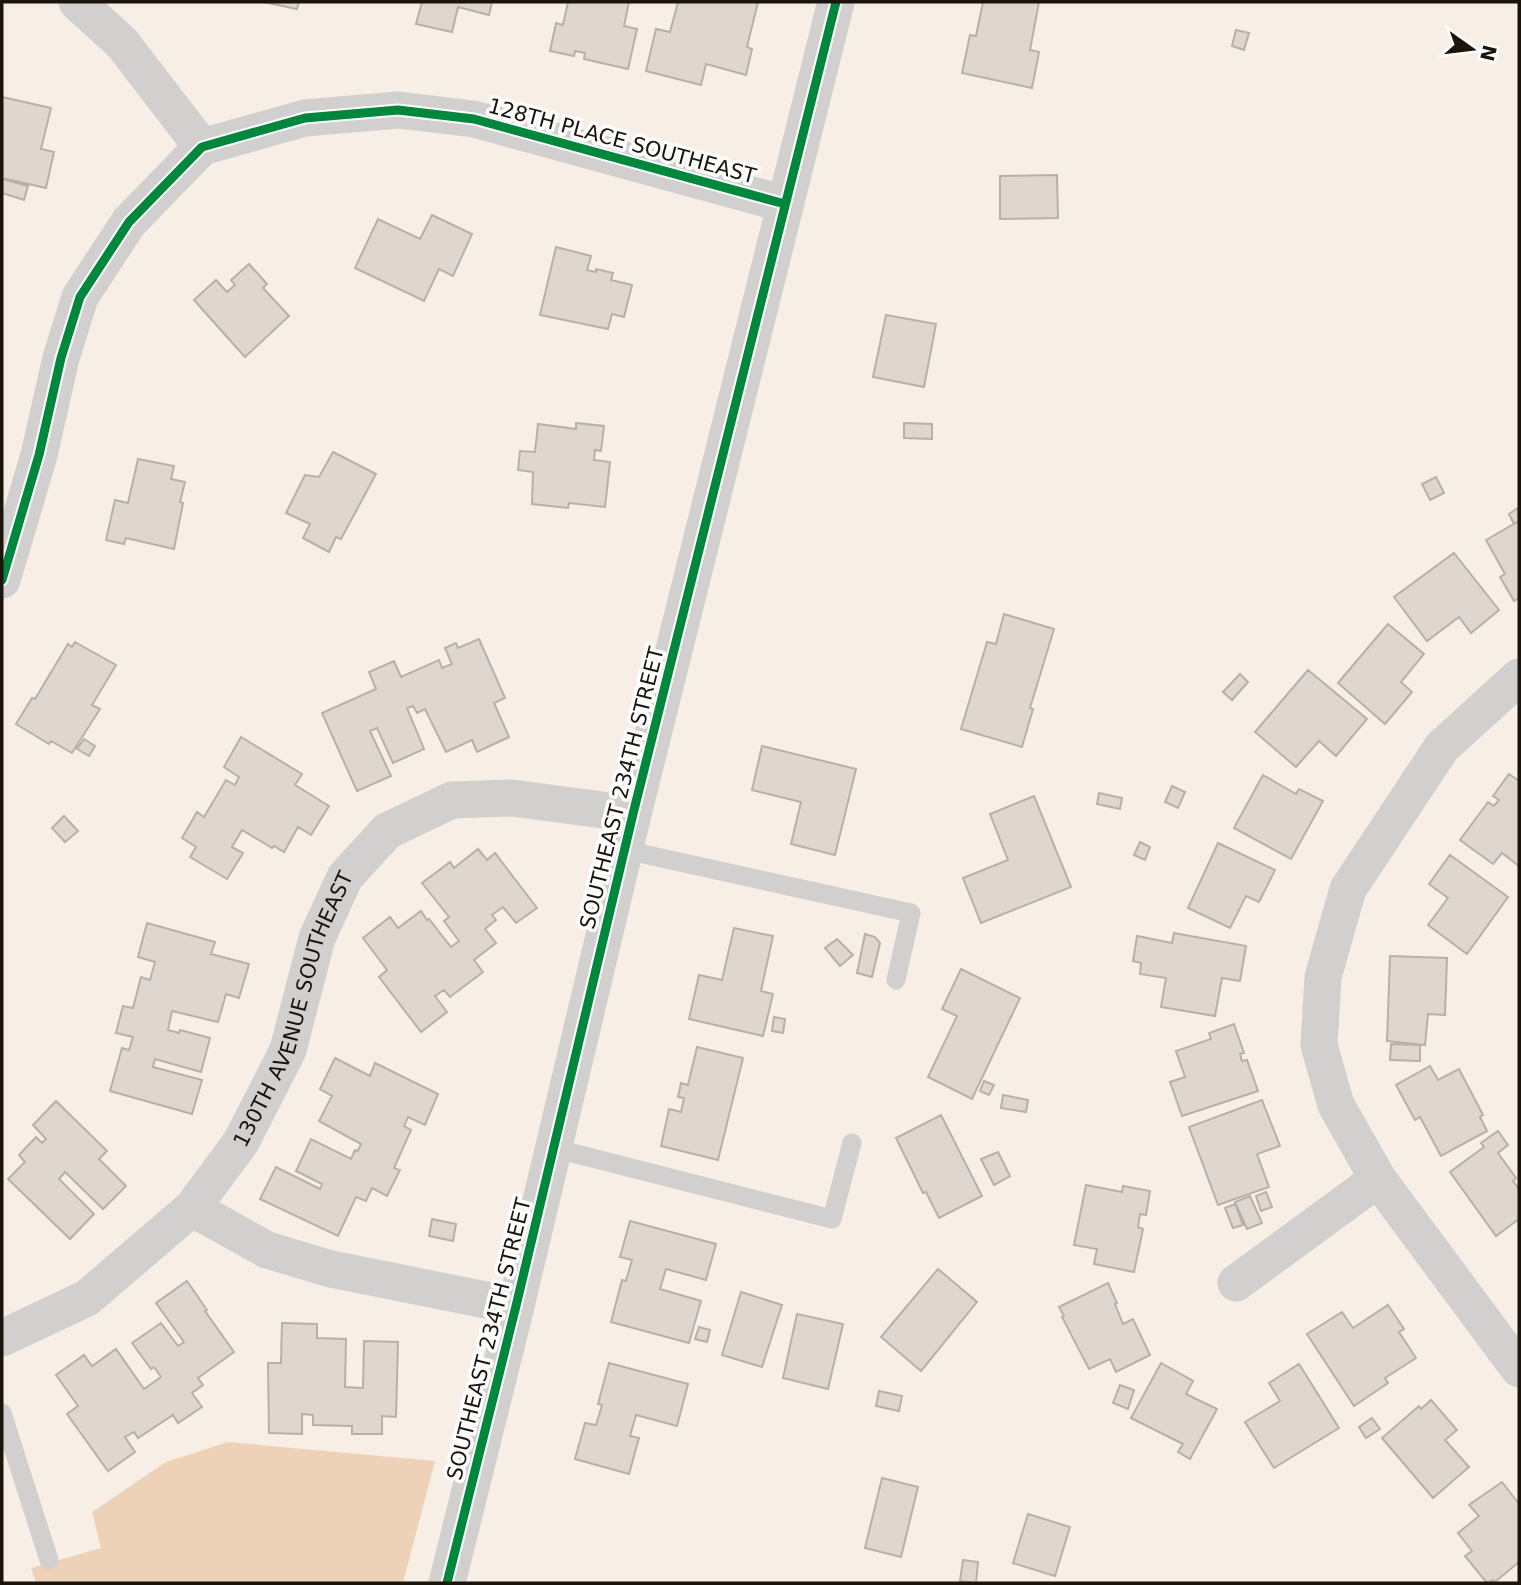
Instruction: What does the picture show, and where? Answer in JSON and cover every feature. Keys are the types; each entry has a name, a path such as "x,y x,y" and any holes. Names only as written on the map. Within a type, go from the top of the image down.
{"street":[{"path":"2,580 38,455 61,358 80,297 129,222 202,147 122,43 77,2"},
{"name":"SOUTHEAST 234TH STREET","path":"447,1583 633,814 836,2"},
{"name":"128TH PLACE SOUTHEAST","path":"202,147 306,118 398,110 474,119 785,204"},
{"path":"1519,677 1442,747 1348,889 1323,977 1319,1045 1336,1105 1378,1179 1519,1369"},
{"name":"130TH AVENUE SOUTHEAST","path":"2,1338 87,1298 192,1208 241,1142 288,1050 317,938 345,877 387,831 452,800 512,798 633,814"},
{"path":"1236,1283 1378,1179"},
{"path":"192,1208 267,1250 331,1269 516,1306"}],"lane":[{"path":"625,850 911,913 896,980"},
{"path":"553,1148 832,1219 852,1143"},
{"path":"2,1413 49,1560"}],"shaded area":[{"path":"228,1442 435,1461 403,1583 36,1583 31,1568 101,1548 92,1512 166,1462"}],"building":[{"path":"263,2 299,2 297,9"},
{"path":"422,2 492,2 489,15 458,7 452,32 416,24"},
{"path":"568,2 629,2 624,26 637,29 628,69 584,59 585,53 575,51 574,56 550,51 556,23 563,25"},
{"path":"678,2 758,2 747,47 752,49 746,75 706,64 701,85 646,71 656,29 670,32"},
{"path":"983,2 1039,2 1030,50 1039,52 1032,88 962,73 970,35 976,36"},
{"path":"1236,30 1249,33 1244,50 1232,46"},
{"path":"2,97 51,108 41,149 54,152 46,188 2,178"},
{"path":"1057,175 1058,218 1000,219 1000,176"},
{"path":"2,179 28,186 24,200 2,193"},
{"path":"432,215 472,234 453,276 439,269 424,301 355,268 378,219 420,239"},
{"path":"556,247 591,256 587,270 613,273 611,280 632,285 624,317 612,314 608,329 540,315"},
{"path":"249,264 267,284 263,288 289,316 245,357 194,300 216,280 227,292 235,285 231,280"},
{"path":"886,315 936,324 924,387 873,377"},
{"path":"576,423 604,426 601,451 595,450 594,460 610,462 605,507 569,503 568,508 532,504 533,472 518,470 520,451 535,452 538,424 576,429"},
{"path":"904,423 932,424 932,439 904,438"},
{"path":"333,452 376,474 341,539 336,537 329,552 303,538 310,524 286,513 305,475 319,477"},
{"path":"138,459 174,466 171,479 185,482 174,549 126,538 124,544 106,540 115,500 128,503"},
{"path":"1436,477 1444,493 1430,500 1422,484"},
{"path":"1518,508 1519,521 1514,524 1509,514"},
{"path":"1519,521 1519,598 1514,601 1500,577 1505,574 1486,540"},
{"path":"1454,553 1499,610 1471,633 1459,617 1427,641 1394,597"},
{"path":"1004,614 1054,629 1030,708 1033,709 1022,747 961,729 987,642 996,644"},
{"path":"1388,624 1424,654 1401,682 1412,692 1385,724 1338,683"},
{"path":"479,639 505,698 494,703 509,737 477,752 472,740 446,752 425,709 417,713 413,706 407,708 424,749 393,763 377,728 370,731 391,776 357,791 322,713 376,689 369,672 394,661 401,677 439,660 442,668 452,664 445,648 456,643 458,648"},
{"path":"75,642 116,665 92,705 100,709 72,753 51,741 49,744 16,724 32,698 35,699 68,644 72,647"},
{"path":"1308,670 1367,719 1336,756 1319,741 1296,767 1255,732"},
{"path":"1240,674 1248,682 1232,700 1223,692"},
{"path":"241,737 302,774 295,785 329,806 311,835 298,827 284,852 242,830 232,847 243,853 227,879 190,857 196,847 182,838 197,812 204,817 226,780 235,785 239,777 224,767"},
{"path":"84,739 95,746 89,756 77,749"},
{"path":"762,746 856,769 835,855 791,844 801,802 752,790"},
{"path":"1509,774 1519,781 1519,866 1502,853 1493,864 1460,840 1488,802 1494,806 1499,800 1493,796"},
{"path":"1263,775 1296,794 1299,789 1323,801 1291,859 1234,828"},
{"path":"1172,786 1185,792 1178,808 1165,802"},
{"path":"1099,793 1122,798 1120,809 1097,804"},
{"path":"1034,796 1071,887 981,923 963,878 1008,860 990,814"},
{"path":"64,816 78,831 65,842 52,828"},
{"path":"1140,842 1150,847 1145,860 1134,855"},
{"path":"1218,843 1275,870 1259,902 1246,896 1230,928 1188,908"},
{"path":"478,849 487,860 495,853 537,908 516,923 503,907 492,915 496,920 485,929 496,943 474,960 483,972 450,997 444,990 435,996 447,1012 421,1032 379,977 387,970 363,938 390,917 398,928 421,911 451,947 459,941 444,921 449,917 422,883 450,862 454,868"},
{"path":"1450,855 1508,897 1467,954 1428,925 1448,898 1429,884"},
{"path":"147,923 215,942 211,954 249,964 239,998 226,994 218,1022 172,1011 168,1030 179,1033 180,1030 210,1038 201,1072 155,1059 153,1067 202,1080 192,1114 110,1091 122,1048 129,1050 133,1037 116,1033 123,1006 133,1008 141,977 150,980 155,962 138,957"},
{"path":"734,928 773,936 761,991 773,994 763,1036 689,1019 699,975 722,980"},
{"path":"1174,933 1246,946 1240,981 1222,978 1215,1016 1161,1007 1166,978 1140,974 1141,963 1133,961 1137,936 1172,943"},
{"path":"865,934 875,937 880,943 872,977 857,973"},
{"path":"837,939 853,955 840,966 825,948"},
{"path":"1390,956 1447,958 1445,1015 1428,1014 1425,1045 1387,1041"},
{"path":"961,969 1020,998 972,1099 928,1077 957,1016 942,1009"},
{"path":"774,1017 785,1019 783,1033 772,1031"},
{"path":"1234,1024 1244,1053 1240,1054 1242,1061 1247,1060 1258,1091 1182,1116 1170,1082 1185,1077 1176,1051 1211,1039 1209,1033"},
{"path":"1391,1044 1420,1045 1420,1061 1390,1060"},
{"path":"697,1047 743,1058 718,1160 661,1146 669,1109 681,1112 684,1098 678,1097 681,1083 688,1085"},
{"path":"335,1058 370,1076 375,1063 438,1094 425,1125 408,1117 404,1126 411,1130 394,1168 400,1170 387,1196 372,1188 366,1201 356,1197 338,1236 260,1199 276,1167 320,1189 322,1184 296,1171 311,1139 351,1159 355,1150 358,1151 361,1144 319,1121 332,1096 320,1089"},
{"path":"1430,1066 1438,1080 1459,1069 1483,1115 1480,1117 1487,1131 1441,1156 1420,1117 1415,1120 1396,1085"},
{"path":"984,1081 994,1085 989,1095 980,1091"},
{"path":"1003,1095 1028,1100 1026,1112 1001,1108"},
{"path":"1262,1100 1280,1146 1257,1154 1269,1187 1218,1205 1189,1127"},
{"path":"56,1101 107,1151 99,1159 126,1186 103,1209 65,1172 59,1179 94,1214 70,1239 8,1179 25,1162 19,1155 36,1137 42,1143 46,1139 33,1125"},
{"path":"941,1115 982,1196 939,1218 926,1192 923,1193 896,1138"},
{"path":"1498,1131 1508,1145 1498,1153 1516,1178 1513,1181 1519,1189 1519,1219 1496,1236 1450,1172 1484,1147 1481,1143"},
{"path":"998,1152 1010,1176 994,1185 981,1159"},
{"path":"1086,1185 1122,1192 1123,1186 1150,1191 1146,1215 1140,1214 1138,1227 1143,1229 1134,1272 1094,1264 1097,1249 1074,1245"},
{"path":"1266,1192 1272,1207 1261,1211 1256,1196"},
{"path":"1250,1196 1262,1223 1247,1229 1235,1202"},
{"path":"1235,1204 1243,1225 1233,1228 1225,1208"},
{"path":"432,1219 456,1224 453,1241 429,1236"},
{"path":"630,1221 716,1244 706,1280 666,1269 660,1289 701,1301 689,1343 611,1322 622,1280 626,1281 632,1260 620,1257"},
{"path":"938,1269 977,1302 921,1371 881,1337"},
{"path":"187,1281 234,1352 198,1378 203,1385 192,1393 202,1407 178,1423 173,1415 138,1438 134,1432 125,1437 135,1452 108,1471 67,1414 78,1406 56,1375 84,1355 92,1366 116,1349 144,1389 161,1377 154,1367 151,1369 132,1343 161,1323 178,1346 184,1342 156,1303"},
{"path":"1108,1283 1123,1324 1133,1319 1150,1355 1116,1372 1110,1359 1089,1369 1059,1307"},
{"path":"741,1292 782,1305 762,1367 722,1355"},
{"path":"1388,1305 1404,1329 1399,1332 1416,1358 1385,1378 1388,1383 1354,1406 1307,1334 1342,1312 1353,1328"},
{"path":"797,1314 843,1324 828,1389 783,1378"},
{"path":"282,1323 317,1324 317,1338 346,1339 345,1387 363,1388 364,1341 398,1342 396,1417 382,1416 382,1434 352,1434 352,1426 313,1425 313,1415 302,1414 302,1434 269,1433 268,1363 281,1363"},
{"path":"699,1327 710,1330 707,1342 695,1339"},
{"path":"609,1363 688,1384 677,1426 636,1415 630,1436 639,1438 629,1474 575,1459 585,1423 596,1425 602,1405 598,1404"},
{"path":"1161,1363 1193,1381 1186,1394 1217,1409 1190,1459 1178,1452 1183,1444 1131,1418"},
{"path":"1299,1364 1339,1428 1274,1468 1245,1422 1280,1401 1269,1383"},
{"path":"1120,1385 1134,1390 1128,1409 1113,1403"},
{"path":"879,1391 902,1396 899,1411 876,1406"},
{"path":"1431,1400 1457,1430 1445,1440 1469,1467 1433,1498 1382,1438 1419,1406 1421,1409"},
{"path":"1372,1418 1380,1429 1366,1438 1359,1427"},
{"path":"882,1478 918,1487 901,1557 865,1548"},
{"path":"1502,1482 1519,1504 1519,1562 1495,1582 1493,1580 1487,1583 1465,1556 1472,1551 1458,1533 1479,1516 1469,1505"},
{"path":"1028,1514 1070,1527 1055,1576 1013,1563"},
{"path":"963,1560 978,1562 976,1583 960,1581"}],"cycle path":[{"path":"447,1583 633,814 836,2"},
{"path":"2,580 39,455 61,358 80,297 129,222 202,147 305,118 398,110 474,119 785,204"}]}
